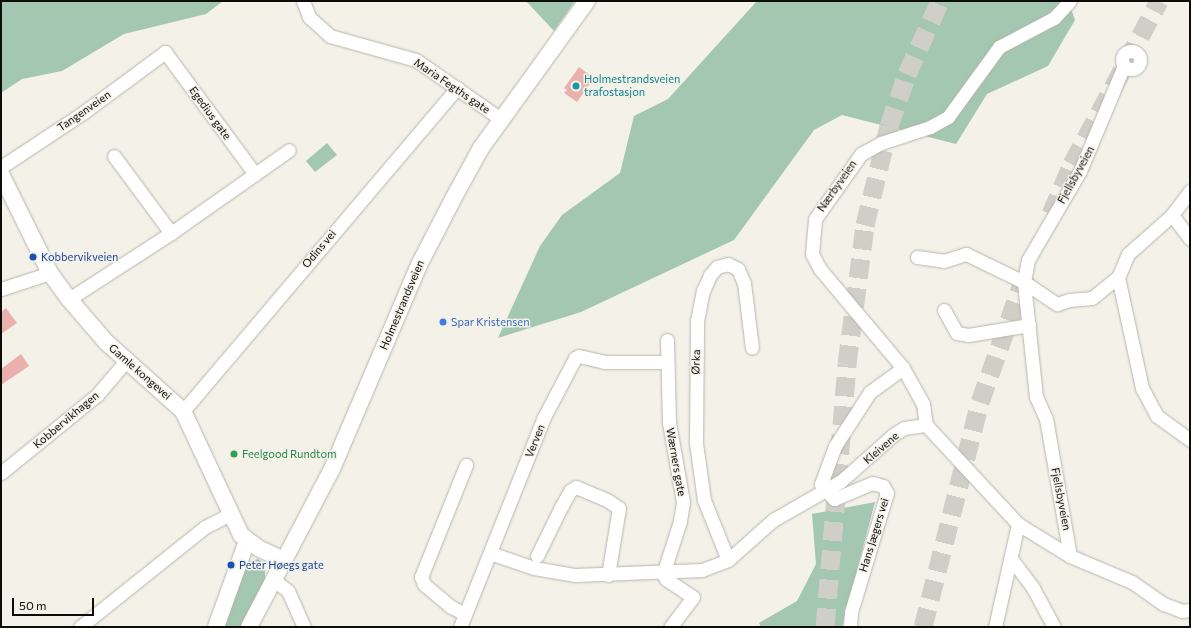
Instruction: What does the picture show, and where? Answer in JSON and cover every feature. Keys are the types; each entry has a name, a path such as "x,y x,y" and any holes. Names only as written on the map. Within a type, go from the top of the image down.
{"main road":[{"name":"Holmestrandsveien","path":"249,627 342,449 422,258 481,148 587,1"},
{"name":"Gamle kongevei","path":"1,174 50,273 69,299 125,362 183,411 231,514 247,541"},
{"path":"216,627 247,541 284,560"}],"street":[{"name":"Maria Fegths gate","path":"303,1 309,17 330,36 416,60 501,119"},
{"name":"Nærbyveien","path":"926,425 923,404 903,368 820,268 812,254 815,219 861,154 881,143 930,127 948,117 1000,48 1054,18 1070,1"},
{"name":"Tangenveien","path":"1,167 84,112 165,52"},
{"name":"Egedius gate","path":"165,52 255,174"},
{"name":"Fjellsbyveien","path":"1070,556 1046,419 1036,397 1024,282 1028,260 1080,171 1124,66"},
{"name":"Odins vei","path":"183,411 457,88"},
{"path":"69,299 172,233 289,150"},
{"path":"114,156 172,233"},
{"path":"917,257 944,261 966,254 1024,282 1057,304 1069,300 1092,298 1118,277 1128,254 1172,215 1190,191"},
{"path":"1172,215 1190,239"},
{"name":"Ørka","path":"725,561 704,500 696,443 697,321 703,291 710,274 717,266 728,264 738,269 741,276 752,348"},
{"path":"1,289 50,273"},
{"path":"1118,277 1142,388 1157,416 1190,440"},
{"path":"944,310 957,333 962,334 1029,325"},
{"name":"Wærners gate","path":"663,574 680,521 683,502 669,423 667,340"},
{"name":"Verven","path":"460,627 544,419 574,358 579,356 604,362 667,362"},
{"name":"Kobbervikhagen","path":"1,473 97,395 125,362"},
{"path":"824,489 821,484 835,446 856,413 870,392 903,368"},
{"path":"926,425 1018,524 1070,556 1132,582 1164,604 1182,611 1190,610"},
{"name":"Kleivene","path":"663,574 702,570 725,561 773,520 841,480 904,428 926,425"},
{"path":"465,614 451,607 424,584 421,577 466,465"},
{"name":"Hans Jægers vei","path":"824,489 834,499 872,483 883,486 887,493 853,605 850,627"},
{"path":"537,556 563,503 576,488 607,500 619,508 608,576"},
{"path":"80,627 205,527 231,514"},
{"path":"995,627 1012,560 1018,524"},
{"path":"490,553 534,568 574,576 663,574 666,579 693,597 670,627"},
{"path":"1012,560 1033,588 1054,627"},
{"path":"274,580 288,591 304,627"}],"green space":[{"path":"1,1 223,1 206,14 124,34 62,71 22,79 1,93"},
{"path":"526,1 575,1 554,31"},
{"path":"757,1 1068,1 1075,20 1048,66 987,94 956,144 842,115 814,130 734,240 581,312 498,338 540,246 562,215 620,173 634,116 668,99"},
{"path":"327,143 337,155 315,172 306,161"},
{"path":"875,502 842,627 761,627 759,623 797,601 816,564 812,514"},
{"path":"258,559 265,564 265,580 241,627 223,627 245,562"}],"building":[{"name":"Holmestrandsveien trafostasjon","path":"579,67 594,78 577,102 564,93 567,90 564,88"},
{"path":"6,308 17,323 1,334 1,312"},
{"path":"21,354 29,366 1,385 1,369"}],"tunnel":[{"path":"825,627 847,364 865,225 889,126 907,74 940,1"},
{"path":"1051,214 1072,164 1159,1"},
{"path":"923,627 980,402 1027,270"}],"place":[{"name":"Holmestrandsveien trafostasjon","path":"576,86"},
{"name":"Kobbervikveien","path":"33,257"},
{"name":"Spar Kristensen","path":"443,322"},
{"name":"Feelgood Rundtom","path":"234,454"},
{"name":"Peter Høegs gate","path":"231,565"}]}
